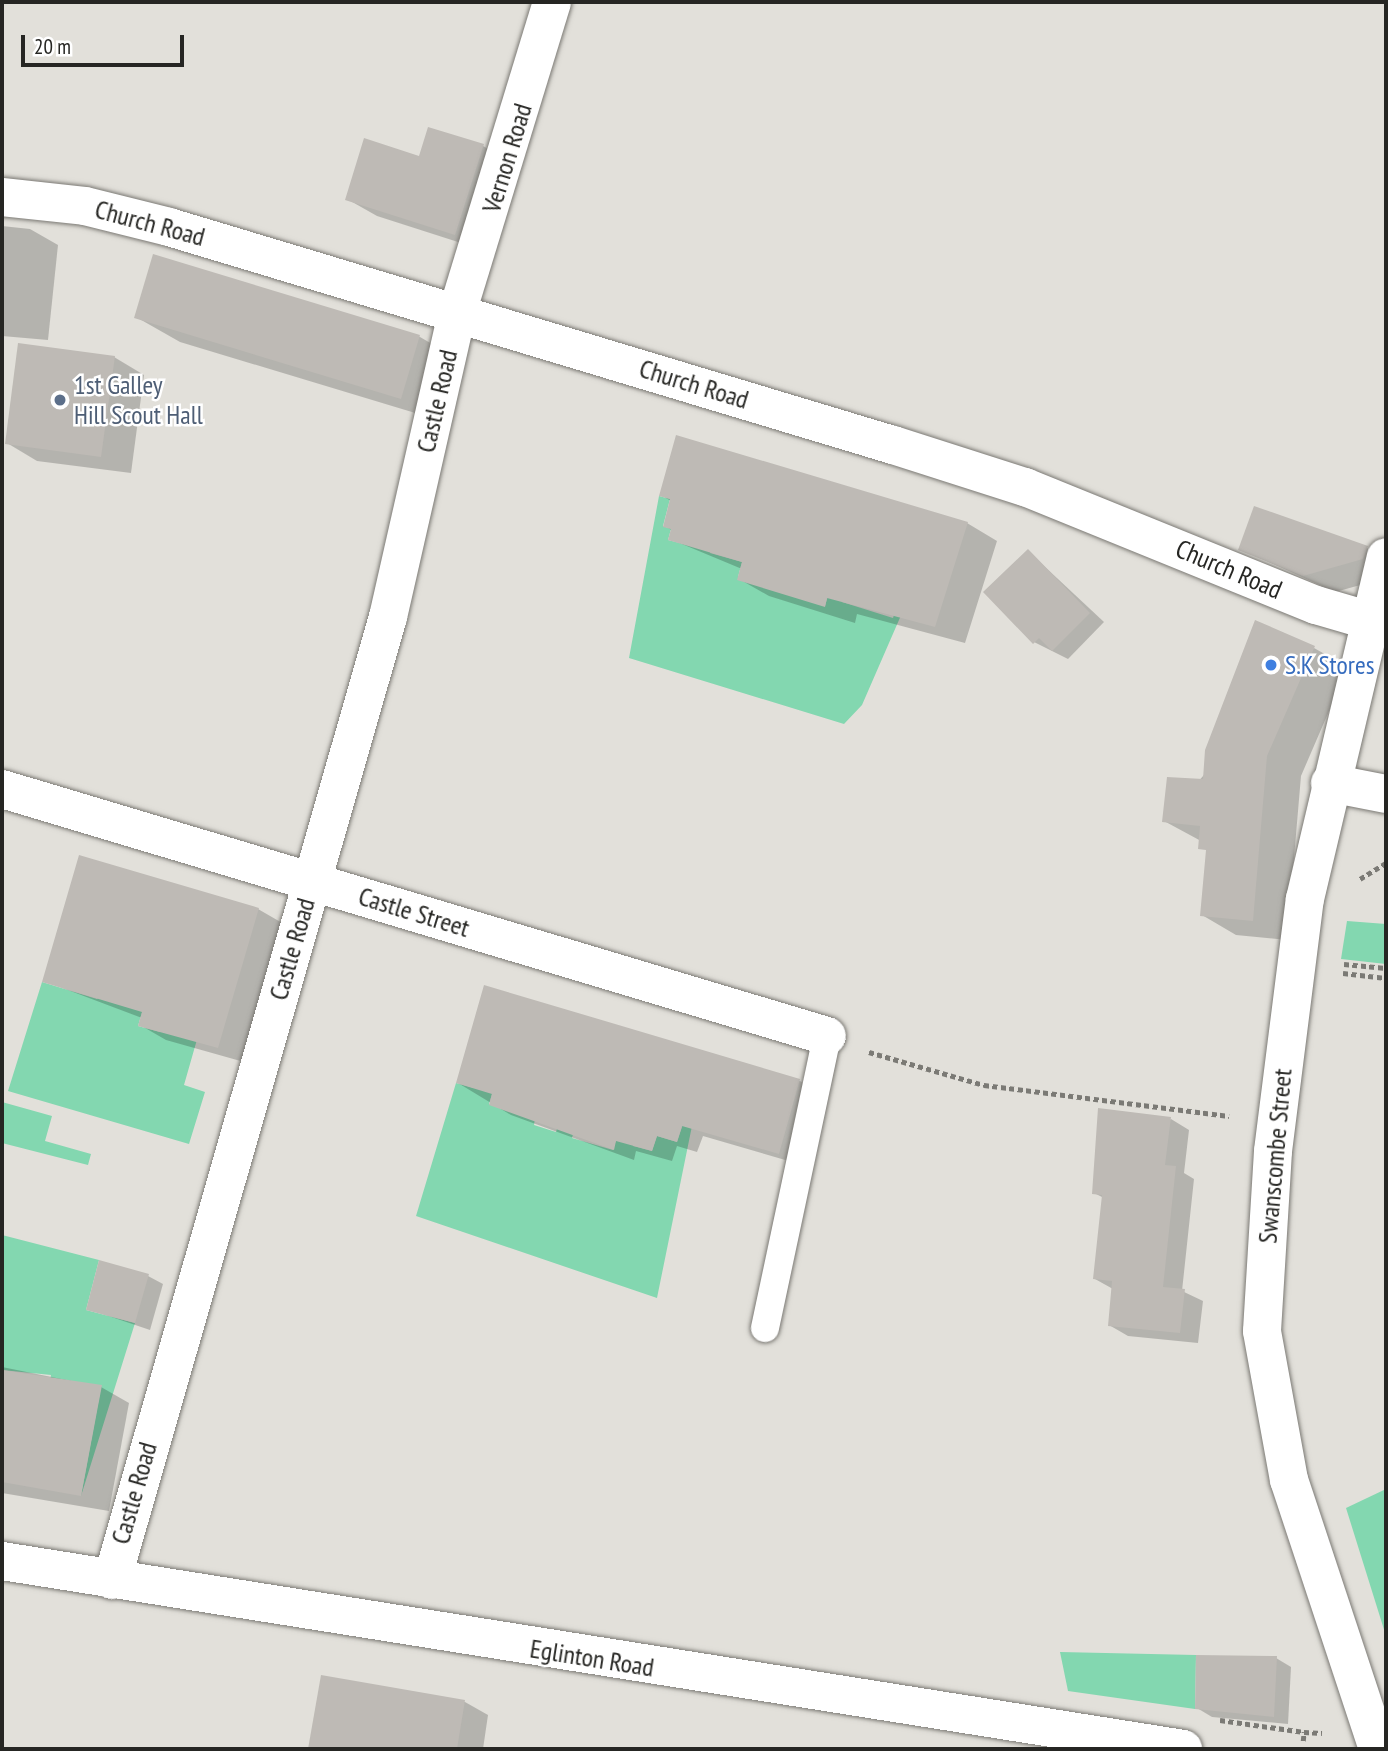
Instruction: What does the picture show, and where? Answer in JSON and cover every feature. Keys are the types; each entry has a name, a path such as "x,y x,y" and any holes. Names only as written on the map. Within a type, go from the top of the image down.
{"street":[{"name":"Vernon Road","path":"457,313 552,2"},
{"name":"Church Road","path":"2,197 122,214 994,476 1315,605 1371,621"},
{"name":"Castle Road","path":"112,1580 388,617 457,313"},
{"name":"Swanscombe Street","path":"1378,1749 1289,1480 1262,1331 1289,1014 1304,899 1386,558"},
{"path":"1330,783 1386,794"},
{"name":"Castle Street","path":"2,789 311,881 824,1044"},
{"name":"Eglinton Road","path":"2,1561 1183,1749"}],"lane":[{"path":"765,1328 824,1044"}],"path":[{"path":"1353,884 1386,863"},
{"path":"1333,963 1386,968"},
{"path":"1331,972 1386,978"},
{"path":"824,1044 851,1046 984,1085 1240,1117"},
{"path":"1207,1718 1304,1732"}],"green space":[{"path":"659,496 670,499 663,526 671,529 668,540 696,547 714,541 710,553 742,562 738,577 825,606 840,555 854,559 842,602 893,618 908,571 919,574 862,705 844,724 629,658"},
{"path":"1347,921 1386,924 1386,964 1341,959"},
{"path":"161,947 138,1026 160,1032 166,1012 202,1022 184,1085 205,1092 189,1144 8,1091 42,982 97,999"},
{"path":"503,1056 489,1104 535,1119 534,1125 556,1132 571,1080 587,1085 572,1138 613,1150 629,1097 633,1146 652,1151 657,1136 677,1142 685,1118 693,1121 657,1298 416,1216 456,1083 474,1088"},
{"path":"2,1102 52,1116 45,1141 91,1154 88,1165 2,1143"},
{"path":"2,1235 99,1260 86,1310 135,1323 81,1496 101,1387 48,1394 51,1375 2,1370"},
{"path":"1386,1489 1386,1636 1346,1508"},
{"path":"1060,1652 1196,1655 1195,1709 1068,1691"}],"building":[{"path":"428,127 484,144 455,235 345,200 364,138 419,156"},
{"path":"153,254 420,335 401,399 134,318"},
{"name":"1st Galley Hill Scout Hall","path":"18,343 115,356 101,457 5,444"},
{"path":"676,435 968,522 935,627 827,598 825,607 737,580 742,562 668,540 671,529 663,527 670,499 659,496"},
{"path":"1254,506 1368,546 1363,559 1303,576 1238,550"},
{"path":"1028,549 1090,613 1052,651 1039,638 1033,644 983,592"},
{"path":"1255,620 1315,646 1267,756 1253,921 1200,916 1206,850 1198,849 1200,826 1162,822 1167,777 1203,779 1205,750"},
{"path":"79,855 259,908 218,1048 138,1026 142,1012 42,982"},
{"path":"484,985 800,1079 779,1154 682,1126 677,1142 657,1136 652,1151 616,1141 614,1150 489,1105 492,1094 456,1083"},
{"path":"1098,1108 1171,1117 1165,1165 1176,1166 1163,1287 1185,1289 1180,1333 1108,1326 1112,1281 1093,1279 1102,1195 1092,1194"},
{"path":"99,1260 149,1274 135,1323 86,1310"},
{"path":"2,1370 102,1385 81,1496 2,1482"},
{"path":"1196,1655 1277,1656 1274,1717 1195,1709"},
{"path":"321,1675 465,1700 457,1749 308,1749"}],"place":[{"name":"1st Galley Hill Scout Hall","path":"60,400"},
{"name":"S.K Stores","path":"1271,665"}]}
